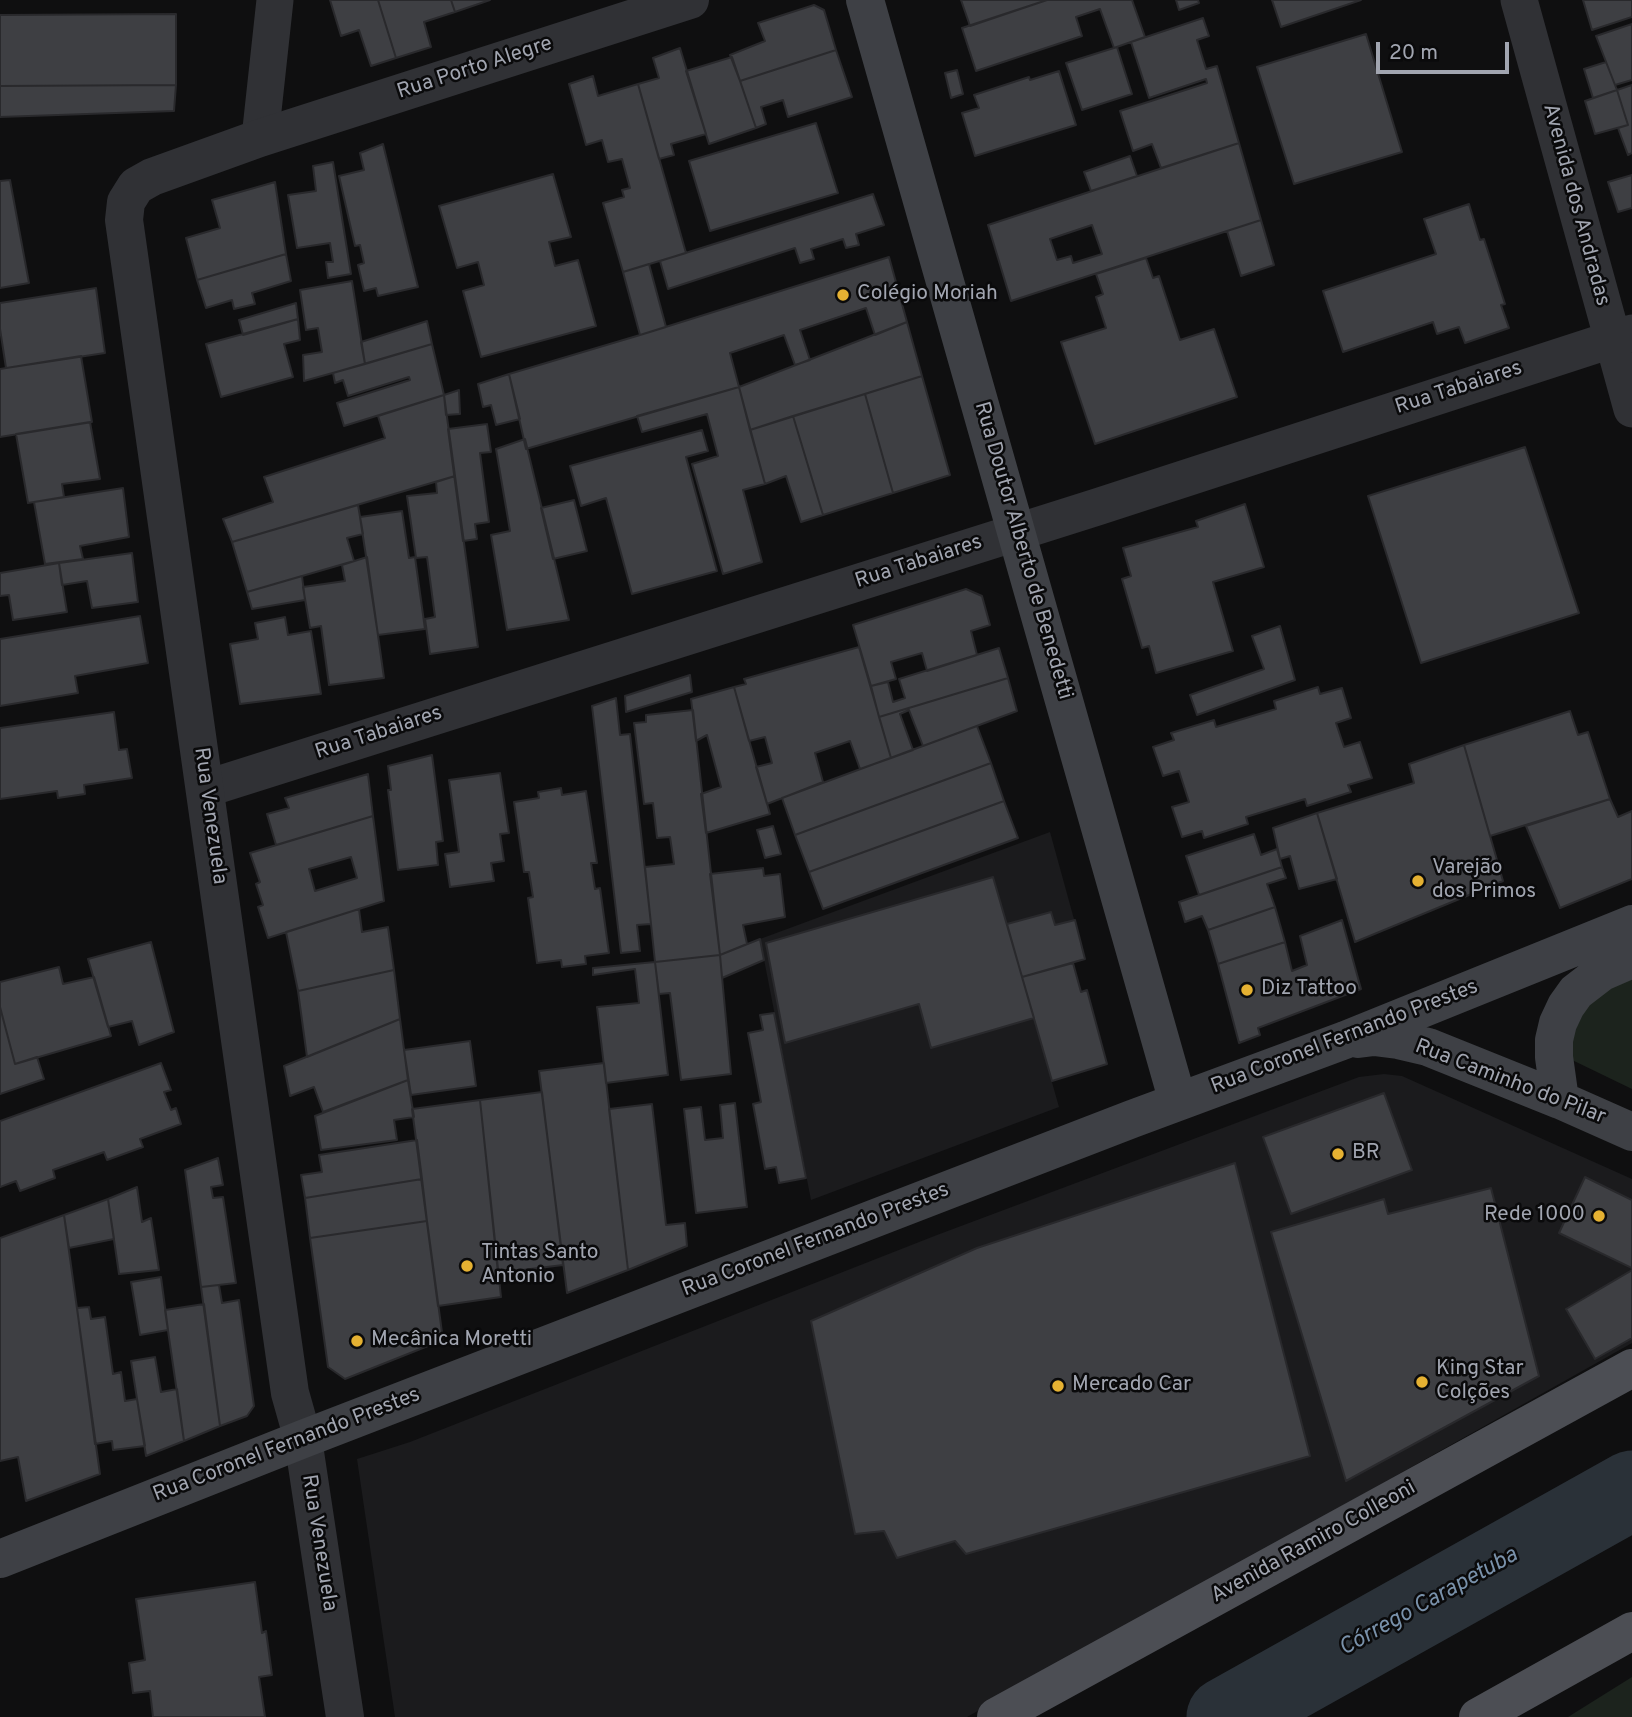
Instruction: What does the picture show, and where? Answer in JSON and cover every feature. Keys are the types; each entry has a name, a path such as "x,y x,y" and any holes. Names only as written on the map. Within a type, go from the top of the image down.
{"main road":[{"name":"Rua Doutor Alberto de Benedetti","path":"865,0 1178,1102"},
{"name":"Rua Coronel Fernando Prestes","path":"0,1559 303,1439 1345,1040 1632,924"},
{"path":"1560,1100 1554,1040 1566,1006 1576,992 1602,972 1632,959"},
{"name":"Rua Caminho do Pilar","path":"1345,1040 1374,1037 1428,1047 1632,1132"},
{"name":"Avenida Ramiro Colleoni","path":"996,1717 1632,1368"},
{"path":"1478,1717 1632,1631"}],"street":[{"path":"260,138 275,0"},
{"name":"Rua Porto Alegre","path":"260,138 690,0"},
{"name":"Avenida dos Andradas","path":"1518,0 1622,336 1632,409"},
{"name":"Rua Venezuela","path":"260,138 152,177 136,186 126,202 124,220 290,1393 303,1439 345,1717"},
{"name":"Rua Tabaiares","path":"205,789 1017,532 1622,336"}],"shaded area":[{"path":"1050,832 1085,959 1022,977 1059,1107 811,1200 760,939"},
{"path":"1632,972 1632,1089 1570,1059 1577,1013"},
{"path":"1384,1074 1402,1076 1632,1179 1632,1343 967,1717 395,1717 357,1459 410,1442 937,1235 1359,1077"},
{"path":"1632,1677 1632,1717 1568,1717"}],"building":[{"path":"330,0 378,0 396,58 371,66 359,30 341,36"},
{"path":"378,0 451,0 455,12 424,22 431,47 396,58"},
{"path":"451,0 490,0 455,12"},
{"path":"961,0 1047,0 970,26"},
{"path":"1047,0 1132,0 1145,37 1114,48 1100,9 1076,17 1082,36 976,71 962,28"},
{"path":"1176,0 1198,0 1199,3 1179,10"},
{"path":"1272,0 1361,0 1281,27"},
{"path":"1583,0 1632,0 1632,17 1592,30"},
{"path":"814,5 824,10 836,50 740,81 730,55 765,41 758,23"},
{"path":"176,14 176,85 0,86 0,15"},
{"path":"1203,18 1209,36 1197,40 1206,69 1217,66 1239,143 1161,168 1152,144 1133,151 1120,111 1207,83 1206,79 1149,98 1131,42"},
{"path":"1632,24 1632,80 1615,85 1596,36"},
{"path":"1366,34 1402,152 1294,184 1257,67"},
{"path":"1117,47 1132,94 1082,110 1066,63"},
{"path":"680,48 706,134 671,144 674,155 659,159 638,84 659,78 653,58"},
{"path":"836,50 852,97 788,117 783,100 761,107 766,124 756,128 740,81"},
{"path":"732,57 756,128 709,144 686,71"},
{"path":"1606,62 1617,90 1593,98 1584,69"},
{"path":"957,70 963,94 951,98 945,73"},
{"path":"1059,71 1076,125 975,156 962,113 979,108 974,95 1029,77 1030,80"},
{"path":"593,76 598,96 638,84 686,253 623,272 603,203 624,197 622,190 630,188 622,159 608,162 602,140 586,145 569,84"},
{"path":"176,85 174,111 0,117 0,86"},
{"path":"1632,85 1632,153 1628,155 1618,128 1628,125 1617,90"},
{"path":"1617,90 1628,125 1595,134 1585,101"},
{"path":"816,123 838,193 710,231 689,161"},
{"path":"1239,143 1261,220 1011,301 988,225","holes":["1092,225 1102,254 1073,263 1071,256 1057,260 1050,239"]},
{"path":"383,144 418,287 378,296 376,288 364,291 358,265 364,263 360,245 355,246 339,176 364,170 360,153"},
{"path":"1130,156 1137,176 1091,191 1084,172"},
{"path":"333,162 351,274 328,278 326,262 333,262 330,243 297,248 288,195 316,191 313,166"},
{"path":"553,174 571,237 549,242 555,266 578,260 596,326 481,357 463,291 484,285 478,262 457,268 439,206"},
{"path":"1632,175 1632,208 1618,212 1608,182"},
{"path":"10,180 29,283 0,288 0,181"},
{"path":"275,182 286,254 197,280 186,238 220,228 212,200"},
{"path":"873,194 884,225 856,234 859,245 846,248 843,239 811,249 814,259 800,263 795,248 668,289 660,261"},
{"path":"1469,204 1480,240 1484,239 1505,304 1501,305 1509,328 1465,343 1459,327 1437,334 1433,322 1343,352 1323,291 1436,254 1424,219"},
{"path":"1261,220 1274,265 1241,276 1227,231"},
{"path":"286,254 291,281 252,293 255,304 234,309 232,300 206,308 197,280"},
{"path":"889,257 907,322 875,335 866,308 800,330 810,360 795,365 784,335 730,353 739,387 526,449 509,374"},
{"path":"1146,258 1153,278 1159,276 1180,340 1214,329 1237,397 1095,444 1061,342 1106,328 1096,297 1103,294 1096,274"},
{"path":"649,264 666,327 640,335 623,272"},
{"path":"352,281 365,364 304,381 303,355 322,352 318,328 306,330 300,290"},
{"path":"96,288 105,353 6,368 0,329 0,303"},
{"path":"296,303 298,319 243,335 239,320"},
{"path":"298,319 300,340 284,344 293,377 221,397 206,344"},
{"path":"427,321 432,344 365,364 361,342"},
{"path":"907,322 922,376 750,430 739,387"},
{"path":"432,344 444,395 344,426 337,403 410,380 409,377 348,396 343,380 335,383 333,373"},
{"path":"81,356 92,422 0,437 0,369"},
{"path":"509,374 520,419 496,425 491,405 483,407 478,384"},
{"path":"922,376 950,475 893,493 865,394"},
{"path":"739,387 765,484 743,490 762,562 723,574 692,464 718,456 707,414 642,432 637,416"},
{"path":"459,390 460,414 446,415 444,395"},
{"path":"865,394 893,493 823,515 793,416"},
{"path":"444,395 455,476 232,542 223,519 273,502 264,477 385,438 378,416"},
{"path":"793,416 823,515 801,522 786,476 765,484 750,430"},
{"path":"90,422 100,479 62,484 64,497 28,503 16,434"},
{"path":"487,424 491,452 480,453 489,522 475,524 477,539 463,541 448,429"},
{"path":"702,430 708,451 686,457 717,571 632,594 606,498 581,506 570,466"},
{"path":"525,439 569,620 507,630 491,535 510,531 496,449"},
{"path":"1525,447 1579,613 1421,663 1368,496"},
{"path":"455,476 478,647 430,654 425,619 435,617 427,557 416,558 407,496 437,493 436,482"},
{"path":"123,488 129,537 80,546 83,559 45,564 34,502"},
{"path":"574,500 587,551 553,559 541,508"},
{"path":"1245,504 1264,567 1213,582 1233,651 1156,673 1149,646 1142,648 1122,579 1131,576 1123,548 1198,527 1196,521"},
{"path":"358,505 363,534 347,538 354,561 247,592 232,542"},
{"path":"402,511 409,558 415,557 425,629 378,635 360,517"},
{"path":"132,553 138,602 92,608 87,581 62,585 59,563"},
{"path":"367,557 384,678 329,685 321,626 310,628 303,587 345,581 342,565"},
{"path":"59,563 67,612 13,620 9,595 0,596 0,573"},
{"path":"302,576 305,600 252,609 247,592"},
{"path":"966,589 982,596 990,625 971,631 977,655 927,671 922,653 891,662 896,679 871,686 853,625"},
{"path":"140,616 148,663 75,676 78,693 0,706 0,639"},
{"path":"285,617 288,635 311,631 321,694 240,704 230,644 258,639 255,623"},
{"path":"1280,626 1295,680 1197,715 1190,695 1264,669 1252,636"},
{"path":"859,647 891,758 860,769 850,741 815,753 823,782 767,804 756,767 772,763 765,737 749,741 734,687 746,684 744,679"},
{"path":"999,648 1008,678 879,717 871,686 888,682 893,702 905,698 899,679"},
{"path":"690,675 692,692 626,712 625,696"},
{"path":"1008,678 1017,711 923,746 909,710 900,714 913,750 891,758 879,717"},
{"path":"734,687 770,814 706,833 701,794 721,787 707,735 696,741 691,699"},
{"path":"1318,687 1320,694 1342,688 1351,718 1336,723 1344,747 1360,742 1372,778 1348,785 1351,792 1307,806 1305,799 1246,817 1248,824 1204,838 1202,831 1182,837 1172,807 1189,802 1179,771 1163,776 1153,747 1174,740 1171,733 1214,720 1216,727 1276,709 1274,701"},
{"path":"616,698 620,735 630,734 651,924 637,925 640,951 621,953 592,706"},
{"path":"693,710 720,955 655,962 645,867 674,864 670,837 657,838 653,803 644,804 634,723 646,722 646,715"},
{"path":"1570,711 1578,735 1588,732 1610,799 1490,836 1464,745"},
{"path":"114,712 119,750 127,749 132,778 84,785 85,794 58,798 57,791 0,799 0,728"},
{"path":"977,726 991,763 795,835 782,798"},
{"path":"1464,745 1503,881 1355,942 1317,813 1414,783 1409,764"},
{"path":"432,755 443,841 436,842 438,865 398,870 388,790 391,790 388,766"},
{"path":"991,763 1004,801 809,872 795,835"},
{"path":"500,773 509,833 500,834 504,861 491,863 494,881 450,887 445,854 459,852 449,780"},
{"path":"368,774 373,816 276,845 267,814 289,808 285,798"},
{"path":"561,788 562,795 586,791 597,863 591,863 595,889 600,888 609,953 585,956 586,964 562,967 561,960 537,963 528,898 533,897 529,872 524,872 514,802 539,798 538,792"},
{"path":"1610,799 1618,817 1632,811 1632,879 1560,908 1526,826"},
{"path":"1004,801 1018,838 823,909 809,872"},
{"path":"1317,813 1337,879 1299,889 1290,856 1280,859 1273,828"},
{"path":"373,816 384,901 268,938 258,907 263,905 256,884 260,882 250,853","holes":["351,857 357,878 315,891 309,869"]},
{"path":"773,826 781,854 765,858 757,830"},
{"path":"1254,834 1261,855 1277,849 1282,867 1199,895 1186,856"},
{"path":"1282,867 1286,878 1267,884 1275,907 1208,930 1202,916 1185,922 1179,902"},
{"path":"763,868 764,876 780,874 785,917 743,925 747,944 720,955 710,874"},
{"path":"993,877 1034,1018 931,1048 919,1004 785,1043 766,943"},
{"path":"1275,907 1285,942 1218,964 1208,930"},
{"path":"359,909 362,932 388,927 394,970 298,991 286,932"},
{"path":"1051,912 1055,925 1075,920 1085,959 1022,977 1007,924"},
{"path":"1342,920 1361,989 1258,1028 1260,1035 1239,1043 1218,964 1285,942 1292,971 1307,965 1300,936"},
{"path":"760,939 764,960 722,978 720,955"},
{"path":"151,942 174,1032 139,1045 132,1021 108,1027 88,959"},
{"path":"720,955 731,1074 681,1080 670,993 659,994 655,962"},
{"path":"655,962 668,1075 606,1083 597,1007 639,1003 635,969 593,975 593,968"},
{"path":"1073,963 1081,992 1087,990 1107,1064 1052,1081 1022,977"},
{"path":"59,967 63,984 94,977 111,1036 15,1064 0,1007 0,982"},
{"path":"394,970 400,1019 307,1057 298,991"},
{"path":"0,1007 15,1064 37,1057 44,1079 0,1094"},
{"path":"774,1013 806,1178 779,1183 776,1167 765,1169 753,1104 761,1102 748,1033 763,1030 760,1015"},
{"path":"400,1019 408,1080 323,1112 314,1087 290,1096 284,1066"},
{"path":"470,1041 476,1086 411,1095 404,1050"},
{"path":"161,1063 171,1090 164,1092 171,1110 176,1108 181,1124 140,1139 143,1147 107,1160 104,1152 53,1170 55,1178 20,1191 16,1181 0,1187 0,1121"},
{"path":"604,1063 628,1270 567,1293 539,1071"},
{"path":"408,1080 414,1117 394,1120 397,1140 321,1150 315,1116"},
{"path":"542,1092 563,1265 498,1273 480,1100"},
{"name":"BR","path":"1384,1093 1412,1170 1291,1214 1263,1137"},
{"path":"480,1100 501,1297 438,1306 412,1109"},
{"path":"735,1103 747,1207 696,1213 684,1109 701,1107 705,1140 723,1138 720,1105"},
{"path":"652,1104 666,1225 685,1223 687,1246 628,1270 609,1109"},
{"path":"417,1140 422,1179 305,1198 301,1175 322,1172 319,1155"},
{"path":"218,1158 223,1185 211,1187 213,1198 223,1197 236,1283 201,1287 185,1170"},
{"name":"Mercado Car","path":"1235,1163 1310,1456 966,1554 955,1541 897,1558 884,1531 855,1534 811,1321 977,1248"},
{"name":"Rede 1000","path":"1585,1177 1632,1200 1632,1268 1559,1233"},
{"path":"422,1179 427,1221 310,1238 305,1198"},
{"path":"137,1187 142,1222 151,1218 159,1270 119,1274 108,1199"},
{"path":"1491,1188 1539,1376 1346,1481 1271,1232 1384,1199 1388,1214"},
{"path":"108,1199 114,1239 69,1248 64,1215"},
{"path":"64,1215 100,1474 26,1501 18,1457 0,1461 0,1238"},
{"path":"427,1221 443,1340 345,1379 328,1367 310,1238"},
{"name":"Rede 1000","path":"1632,1270 1632,1338 1595,1359 1566,1309"},
{"path":"161,1277 168,1330 140,1335 131,1282"},
{"path":"219,1285 222,1303 239,1300 254,1406 247,1416 220,1426 201,1287"},
{"path":"204,1304 220,1426 184,1441 165,1310"},
{"path":"89,1307 91,1319 105,1317 113,1374 121,1372 125,1401 137,1399 145,1446 113,1450 112,1441 95,1444 77,1308"},
{"path":"155,1357 161,1392 177,1389 184,1441 146,1456 131,1361"},
{"path":"255,1582 262,1633 266,1631 272,1675 259,1677 265,1717 153,1717 150,1691 133,1693 129,1663 145,1660 136,1599"}],"waterway":[{"name":"Córrego Carapetuba","path":"1226,1717 1632,1490"}],"place":[{"name":"Colégio Moriah","path":"843,295"},
{"name":"Varejão dos Primos","path":"1418,881"},
{"name":"Diz Tattoo","path":"1247,990"},
{"name":"BR","path":"1338,1154"},
{"name":"Rede 1000","path":"1599,1216"},
{"name":"Tintas Santo Antonio","path":"467,1266"},
{"name":"Mecânica Moretti","path":"357,1341"},
{"name":"King Star Colções","path":"1422,1382"},
{"name":"Mercado Car","path":"1058,1386"}]}
